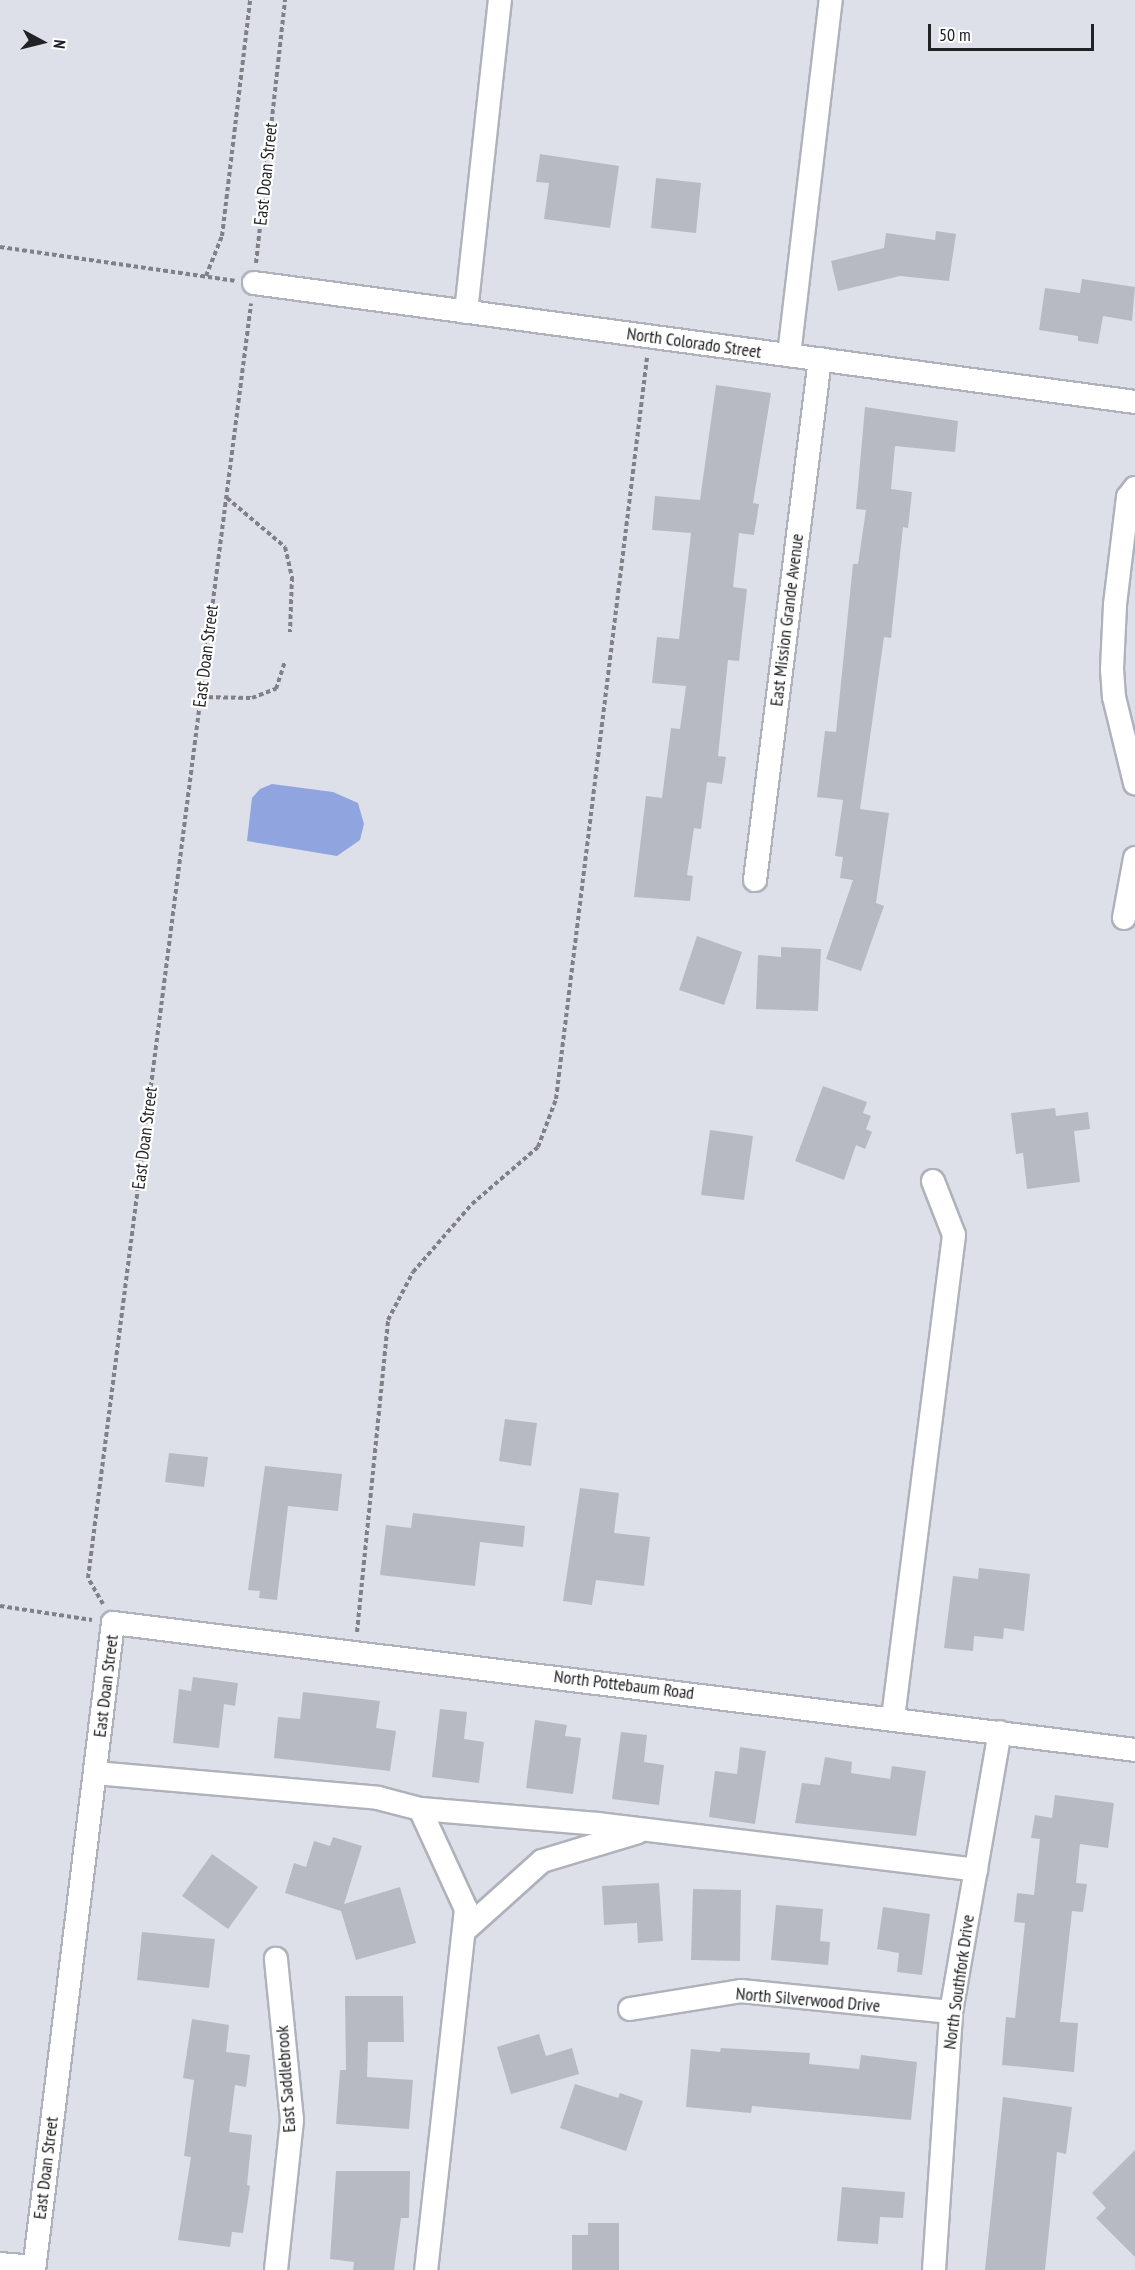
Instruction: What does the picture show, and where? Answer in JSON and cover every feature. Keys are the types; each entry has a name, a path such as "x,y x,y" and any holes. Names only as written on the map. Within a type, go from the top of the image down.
{"street":[{"path":"466,312 500,0"},
{"path":"789,355 831,0"},
{"name":"North Colorado Street","path":"254,283 1135,402"},
{"name":"East Mission Grande Avenue","path":"755,880 820,359"},
{"path":"1135,488 1128,497 1114,605 1112,669 1114,698 1135,783"},
{"path":"1125,918 1135,858"},
{"path":"893,1718 954,1235 933,1181"},
{"name":"North Pottebaum Road","path":"113,1623 356,1651 1135,1750"},
{"name":"East Doan Street","path":"34,2269 113,1623"},
{"name":"North Southfork Drive","path":"934,2270 951,2012 1000,1732"},
{"path":"95,1773 378,1797 420,1809 645,1829 976,1870"},
{"path":"420,1809 466,1909 426,2270"},
{"path":"464,1931 542,1861 645,1829"},
{"name":"East Saddlebrook","path":"276,1959 292,2120 276,2270"},
{"name":"North Silverwood Drive","path":"630,2010 741,1991 951,2012"},
{"path":"0,2264 34,2269"}],"path":[{"path":"206,276 222,236 250,0"},
{"name":"East Doan Street","path":"113,1623 88,1578 254,283 285,0"},
{"path":"0,247 254,283"},
{"path":"356,1651 387,1320 413,1272 464,1213 538,1147 556,1099 649,337"},
{"path":"226,497 285,547 291,577 290,632"},
{"path":"201,697 252,698 276,689 285,662"},
{"path":"0,1606 113,1623"}],"water":[{"path":"272,784 333,792 358,803 364,824 360,840 337,856 247,841 252,798 260,789"}],"building":[{"path":"540,154 619,166 610,228 544,219 549,183 536,182"},
{"path":"656,178 701,183 696,233 651,228"},
{"path":"936,231 956,234 949,281 900,276 838,291 831,261 884,248 886,233 935,240"},
{"path":"1082,279 1135,287 1132,321 1103,316 1098,344 1078,341 1078,336 1039,330 1045,288 1080,293"},
{"path":"716,385 771,393 753,503 759,504 754,535 739,533 733,587 747,589 739,661 728,660 718,756 726,757 722,784 707,782 701,829 694,828 687,875 693,876 690,901 634,897 646,796 662,798 671,728 680,729 686,686 652,683 657,637 679,639 691,533 652,530 655,496 700,500"},
{"path":"865,407 958,421 955,452 895,446 891,489 912,492 908,528 903,527 891,638 884,637 860,809 889,813 876,903 884,906 861,971 826,959 853,880 840,878 843,857 835,856 843,800 817,797 825,731 836,732 853,564 858,564 866,510 856,509"},
{"path":"697,936 742,952 724,1005 679,990"},
{"path":"781,947 821,949 818,1011 756,1009 758,955 781,957"},
{"path":"823,1086 867,1102 863,1113 871,1116 866,1129 872,1132 865,1149 856,1145 844,1180 795,1161"},
{"path":"1055,1108 1056,1116 1088,1112 1090,1129 1074,1131 1080,1182 1027,1189 1023,1153 1016,1154 1011,1113"},
{"path":"710,1130 753,1136 744,1200 701,1195"},
{"path":"505,1419 537,1423 531,1466 499,1461"},
{"path":"169,1453 208,1457 204,1487 165,1482"},
{"path":"265,1466 342,1474 338,1511 288,1506 277,1600 259,1598 260,1591 248,1590"},
{"path":"580,1488 619,1493 614,1533 650,1537 644,1586 596,1580 592,1605 563,1601"},
{"path":"413,1513 525,1526 523,1547 480,1542 475,1586 380,1575 386,1525 411,1528"},
{"path":"979,1568 1030,1574 1024,1631 1004,1628 1003,1639 974,1636 973,1651 944,1648 953,1576 978,1579"},
{"path":"193,1677 238,1683 235,1706 224,1704 219,1748 173,1743 179,1689 191,1691"},
{"path":"303,1692 380,1701 376,1728 396,1731 390,1771 274,1758 278,1717 300,1719"},
{"path":"440,1709 467,1712 464,1739 484,1742 479,1783 432,1777"},
{"path":"535,1720 567,1725 565,1736 581,1738 573,1794 526,1788"},
{"path":"621,1732 647,1735 644,1762 664,1765 659,1805 612,1799"},
{"path":"740,1747 766,1751 755,1824 709,1817 715,1771 737,1774"},
{"path":"825,1757 852,1762 851,1773 890,1779 892,1766 926,1771 916,1836 795,1823 802,1783 820,1785"},
{"path":"1055,1795 1114,1803 1108,1848 1080,1844 1076,1883 1087,1884 1083,1912 1072,1911 1060,2022 1078,2023 1074,2072 1002,2065 1006,2017 1015,2018 1025,1923 1014,1922 1017,1893 1034,1895 1040,1839 1031,1838 1035,1815 1052,1818"},
{"path":"333,1837 362,1846 344,1904 400,1887 416,1943 356,1960 341,1911 285,1893 294,1863 306,1867 314,1841 330,1846"},
{"path":"212,1854 258,1887 228,1929 182,1896"},
{"path":"659,1883 663,1941 638,1943 637,1923 604,1925 602,1886"},
{"path":"693,1889 741,1890 740,1961 691,1960"},
{"path":"776,1905 823,1909 820,1941 830,1942 828,1965 771,1960"},
{"path":"883,1907 930,1914 922,1975 897,1972 899,1953 877,1949"},
{"path":"142,1932 215,1939 209,1988 137,1980"},
{"path":"345,1996 403,1996 404,2042 368,2042 367,2077 413,2080 409,2129 336,2124 340,2070 346,2070"},
{"path":"192,2019 229,2025 226,2052 250,2055 246,2087 235,2085 229,2132 252,2135 247,2185 250,2186 243,2233 232,2232 230,2247 178,2240 191,2157 184,2156 194,2080 183,2078"},
{"path":"539,2034 546,2056 572,2048 579,2074 511,2094 497,2047"},
{"path":"721,2048 810,2053 809,2064 859,2069 861,2055 917,2062 911,2120 752,2106 751,2113 686,2107 691,2049 720,2052"},
{"path":"575,2084 618,2098 620,2093 643,2101 626,2151 560,2128"},
{"path":"1003,2097 1072,2107 1066,2154 1057,2152 1045,2270 985,2270"},
{"path":"1135,2150 1135,2257 1096,2218 1106,2208 1092,2193"},
{"path":"336,2171 410,2171 409,2218 401,2218 394,2270 353,2270 354,2262 330,2259"},
{"path":"842,2187 905,2192 903,2218 880,2217 878,2244 837,2241"},
{"path":"588,2223 619,2223 619,2270 572,2270 572,2235 588,2235"}]}
